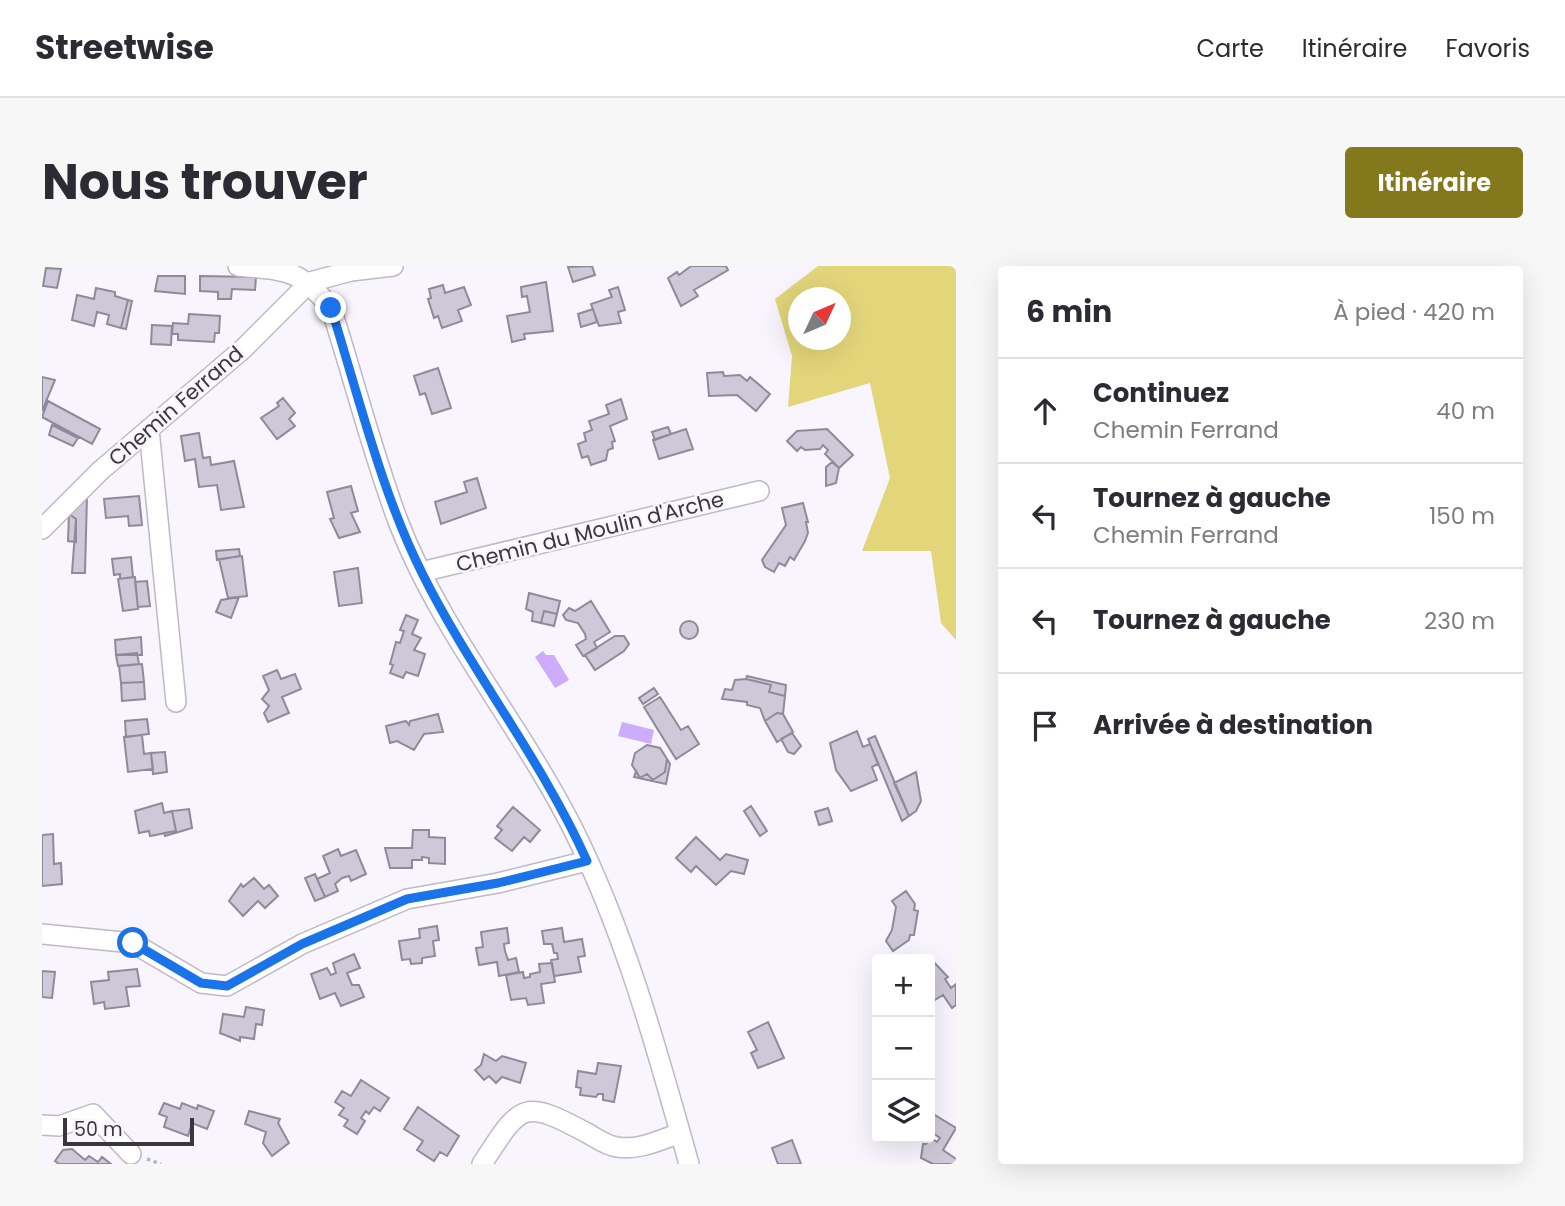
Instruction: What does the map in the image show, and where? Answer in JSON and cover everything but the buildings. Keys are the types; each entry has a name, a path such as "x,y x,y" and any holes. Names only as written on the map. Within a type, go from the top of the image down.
{"street":[{"path":"238,266 311,274 393,266"},
{"path":"311,274 331,308 398,521 421,572 445,617 542,773 587,861 640,993 688,1164"},
{"name":"Chemin Ferrand","path":"42,529 100,471 243,349 311,274"},
{"path":"149,429 176,702"},
{"name":"Chemin du Moulin d'Arche","path":"421,572 759,491"},
{"path":"42,934 133,943 201,983 227,986 302,944 407,899 498,883 587,861"},
{"path":"482,1164 509,1122 528,1111 548,1112 614,1147 632,1149 680,1133"},
{"path":"42,1125 58,1126 93,1114 131,1154"}],"shaded area":[{"path":"818,266 956,266 956,640 941,623 931,551 862,551 890,478 870,383 788,407 790,350 851,350 851,287 791,287"},
{"path":"788,289 788,343 775,299"},
{"path":"543,651 546,655 554,655 569,680 555,688 535,657"},
{"path":"622,722 654,730 651,744 618,736"}],"route":[{"path":"133,943 201,983 227,986 302,944 407,899 498,883 587,861 542,773 485,677 445,617 421,572 398,521 331,308"}]}
